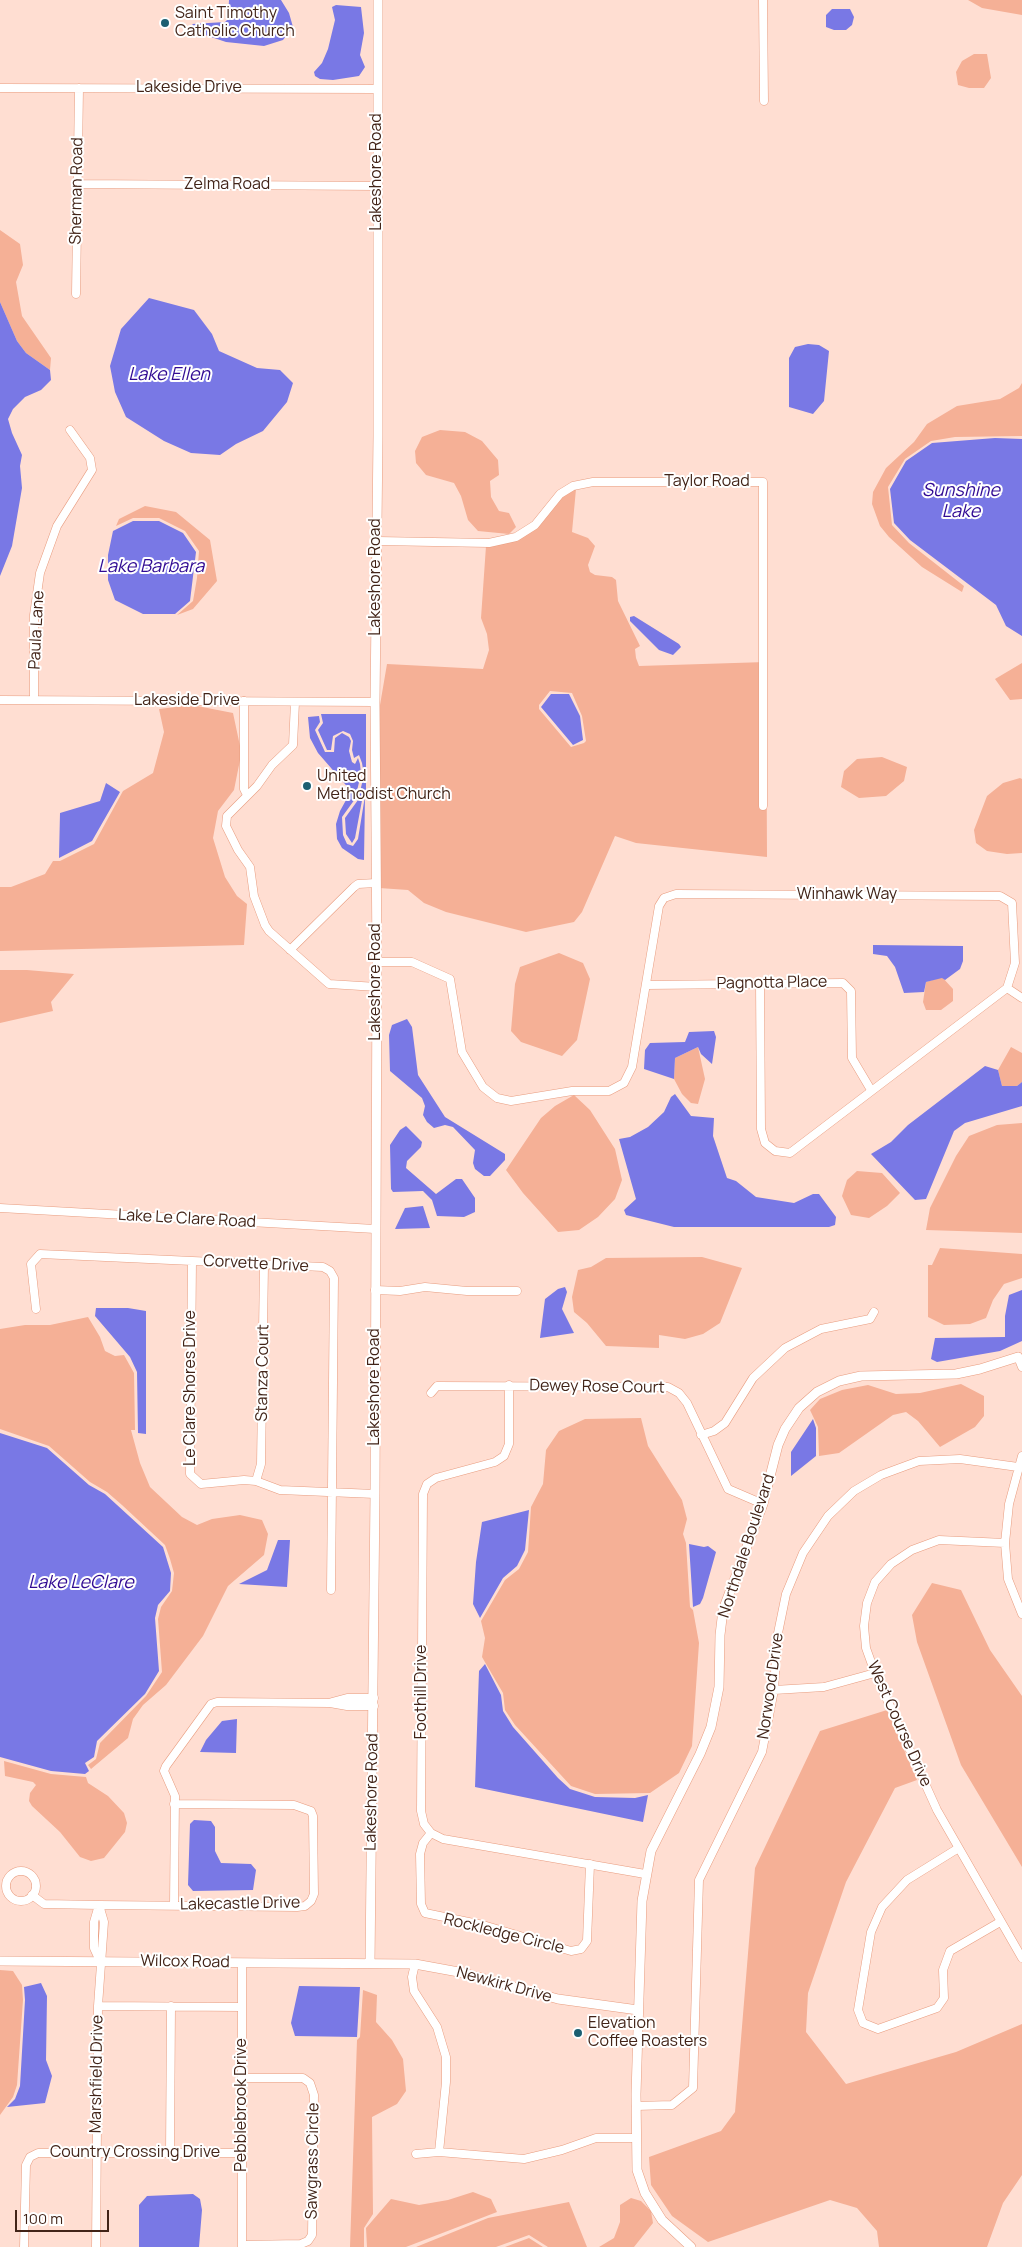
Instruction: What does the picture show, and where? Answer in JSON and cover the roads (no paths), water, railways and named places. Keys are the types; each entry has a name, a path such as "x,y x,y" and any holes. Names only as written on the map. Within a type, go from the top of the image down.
{"street":[{"name":"Lakeshore Road","path":"370,1963 375,1494 377,962 375,702 378,541 378,0"},
{"path":"763,0 764,101"},
{"name":"Lakeside Drive","path":"0,88 378,89"},
{"name":"Sherman Road","path":"76,294 79,88"},
{"name":"Zelma Road","path":"77,184 377,186"},
{"name":"Paula Lane","path":"34,700 34,615 40,573 57,526 92,470 90,458 70,430"},
{"name":"Taylor Road","path":"378,541 488,542 516,537 535,525 560,494 573,486 593,482 764,482 764,806"},
{"name":"Lakeside Drive","path":"0,700 375,702"},
{"path":"244,701 244,789 247,795"},
{"path":"295,702 293,745 227,816 226,826 238,850 250,867 254,896 265,924 290,950 325,981 346,987 377,988"},
{"path":"290,950 354,887 358,884 376,883"},
{"name":"Winhawk Way","path":"377,962 412,962 450,979 462,1052 483,1087 497,1098 511,1101 572,1091 610,1091 624,1083 632,1067 659,906 664,898 676,894 1000,896 1012,903 1013,913 1015,964 1006,988"},
{"path":"760,983 761,1129 765,1143 775,1151 790,1153 1006,988 1022,998"},
{"name":"Pagnotta Place","path":"646,985 843,983 851,991 852,1058 871,1090"},
{"name":"Lake Le Clare Road","path":"0,1208 375,1229"},
{"name":"Corvette Drive","path":"36,1309 31,1264 40,1254 323,1267 330,1270 334,1278 331,1590"},
{"name":"Le Clare Shores Drive","path":"192,1261 190,1474 201,1484 244,1480 256,1481 280,1490 375,1494"},
{"name":"Stanza Court","path":"256,1481 262,1464 264,1265"},
{"path":"375,1290 400,1291 425,1287 467,1291 518,1291"},
{"path":"701,1435 714,1431 725,1423 753,1378 785,1348 821,1329 870,1318 874,1312"},
{"path":"1018,1357 1022,1367"},
{"name":"Northdale Boulevard","path":"686,2246 662,2220 645,2193 637,2170 638,2010 642,1900 645,1874 651,1850 700,1754 711,1727 720,1687 720,1635 723,1610 762,1504 785,1429 799,1408 817,1392 839,1381 861,1376 956,1374 980,1370 1018,1357"},
{"name":"Foothill Drive","path":"431,1833 424,1824 421,1811 423,1494 427,1484 436,1478 495,1462 504,1456 508,1444 508,1385"},
{"name":"Dewey Rose Court","path":"431,1393 437,1386 668,1387 679,1393 687,1403 728,1489 762,1504"},
{"path":"1022,1456 1009,1504 1005,1543 1008,1578 1022,1614"},
{"name":"Norwood Drive","path":"636,2106 672,2105 693,2088 699,1880 762,1752 774,1690 776,1638 786,1594 803,1553 828,1516 854,1491 881,1474 919,1461 960,1459 1018,1467"},
{"name":"West Course Drive","path":"1005,1543 939,1540 912,1550 891,1564 875,1582 867,1603 864,1626 866,1648 875,1673 937,1810 957,1849 1022,1958"},
{"path":"774,1690 824,1687 875,1673"},
{"path":"174,1905 174,1804 173,1788 165,1775 166,1766 211,1704 217,1702 330,1703 347,1698 374,1702"},
{"name":"Lakecastle Drive","path":"32,1896 44,1904 99,1905 298,1907 305,1906 311,1901 314,1894 313,1816 311,1811 294,1805 174,1804"},
{"path":"431,1833 442,1839 645,1874"},
{"name":"Rockledge Circle","path":"431,1833 423,1842 420,1854 421,1904 425,1913 483,1926 571,1951 581,1950 587,1942 590,1864"},
{"path":"957,1849 907,1880 882,1907 871,1932 858,2010 863,2023 878,2029 937,2008 944,1998 943,1970 950,1951 1000,1922"},
{"name":"Marshfield Drive","path":"96,2247 100,1961 94,1948 94,1922 99,1905"},
{"name":"Wilcox Road","path":"0,1960 370,1963"},
{"name":"Pebblebrook Drive","path":"242,1963 242,2246"},
{"name":"Newkirk Drive","path":"370,1963 416,1964 464,1973 558,1999 638,2010"},
{"path":"416,1964 412,1977 414,1991 437,2027 446,2057 446,2082 439,2152"},
{"path":"98,2006 242,2007"},
{"path":"170,2006 170,2153"},
{"name":"Sawgrass Circle","path":"242,2078 303,2078 310,2082 314,2095 312,2235 308,2241 300,2244 242,2246"},
{"path":"416,2154 439,2152 524,2159 562,2150 596,2138 636,2138"},
{"name":"Country Crossing Drive","path":"24,2247 26,2165 30,2157 38,2153 242,2153"}],"water":[{"path":"229,0 281,0 289,13 293,27 283,40 264,46 226,42 202,34 192,24 225,22 228,19"},
{"path":"336,5 361,7 364,33 360,55 365,67 359,76 333,80 320,79 315,76 314,72 322,63 328,49 335,20 332,7"},
{"path":"832,9 850,9 854,17 852,25 846,30 834,30 826,27 826,15"},
{"name":"Lake Ellen","path":"149,298 194,310 212,334 219,351 257,368 280,370 293,383 287,402 263,431 236,444 220,455 191,453 164,441 126,417 115,392 110,366 121,329"},
{"path":"0,302 17,341 26,353 50,370 51,380 41,390 25,397 13,409 8,419 22,455 20,466 22,488 12,546 0,576"},
{"path":"808,344 819,345 829,351 824,401 813,414 789,407 789,358 795,347"},
{"name":"Sunshine Lake","path":"995,438 1022,439 1022,636 1006,626 996,605 910,540 894,523 890,489 906,461 932,443"},
{"name":"Lake Barbara","path":"133,521 159,521 183,533 196,552 190,601 175,614 143,614 115,600 108,580 108,555 113,531"},
{"path":"634,616 681,647 673,655 659,650 630,621 630,617"},
{"path":"551,694 569,694 580,716 583,740 573,745 541,707"},
{"path":"321,714 366,714 366,793 363,795 355,838 352,843 346,834 345,818 358,800 364,775 362,763 359,755 354,758 352,750 353,741 350,734 343,731 333,736 331,750 327,750 318,730 323,723"},
{"path":"319,716 320,722 315,730 325,752 334,752 335,738 342,733 349,737 351,741 349,751 352,762 355,764 358,758 360,764 361,774 355,799 342,817 343,835 347,844 353,846 358,839 365,796 364,860 358,859 342,848 337,839 336,824 340,811 351,791 318,753 310,738 308,717"},
{"path":"106,783 120,792 92,841 59,858 60,813 100,801"},
{"path":"873,945 963,946 963,961 960,969 945,980 942,978 926,982 924,992 904,993 895,967 887,956 873,954"},
{"path":"407,1019 412,1027 418,1075 445,1117 505,1154 505,1160 490,1176 484,1176 475,1169 473,1163 475,1150 453,1127 445,1125 434,1128 427,1122 423,1115 425,1106 422,1098 390,1071 389,1035 392,1025"},
{"path":"714,1031 716,1037 712,1064 701,1054 698,1047 675,1058 674,1079 644,1069 645,1050 650,1043 685,1042 689,1032"},
{"path":"985,1066 998,1070 1002,1086 1017,1086 1022,1082 1022,1106 965,1123 954,1131 926,1199 915,1200 871,1154 891,1142 908,1125"},
{"path":"675,1094 691,1116 714,1118 713,1136 727,1178 736,1181 756,1197 794,1203 813,1194 819,1194 836,1217 835,1225 829,1227 674,1227 626,1215 624,1210 636,1199 619,1139 630,1137 648,1127 664,1112 671,1097"},
{"path":"406,1126 422,1142 421,1147 407,1161 406,1168 436,1194 456,1179 462,1179 475,1198 475,1212 464,1217 437,1216 432,1200 423,1191 393,1192 391,1189 390,1145 400,1130"},
{"path":"423,1206 430,1228 395,1229 405,1208"},
{"path":"565,1287 567,1292 562,1309 574,1333 540,1338 545,1299 558,1289"},
{"path":"1022,1290 1022,1341 1000,1351 937,1362 931,1359 935,1338 1005,1337 1005,1316 1009,1295"},
{"path":"96,1308 128,1308 146,1311 146,1434 138,1433 137,1372 130,1357 95,1316"},
{"path":"813,1419 816,1428 816,1456 791,1476 791,1452"},
{"name":"Lake LeClare","path":"0,1433 47,1448 89,1485 105,1494 163,1547 171,1573 170,1591 158,1605 155,1618 159,1671 145,1694 97,1741 94,1757 85,1763 89,1771 85,1774 51,1771 0,1757"},
{"path":"529,1510 525,1550 517,1566 503,1578 480,1618 473,1604 476,1562 482,1522"},
{"path":"278,1540 290,1540 287,1587 239,1584 267,1570"},
{"path":"689,1544 708,1546 716,1552 703,1598 700,1604 693,1607"},
{"path":"485,1664 501,1695 503,1711 513,1727 558,1778 570,1789 595,1797 635,1798 648,1795 643,1822 475,1787 479,1671"},
{"path":"237,1719 236,1753 200,1752 206,1740 222,1721"},
{"path":"194,1820 211,1821 215,1827 215,1851 221,1863 251,1864 256,1870 253,1890 193,1891 188,1885 190,1824"},
{"path":"41,1983 47,1996 46,2060 52,2076 45,2103 7,2107 15,2099 20,2086 25,2000 24,1987"},
{"path":"299,1986 360,1987 357,2037 295,2036 291,2023"},
{"path":"193,2194 200,2199 202,2210 199,2247 139,2247 139,2205 147,2196"}],"place":[{"name":"Saint Timothy Catholic Church","path":"165,23"},
{"name":"United Methodist Church","path":"307,786"},
{"name":"Elevation Coffee Roasters","path":"578,2033"}]}
